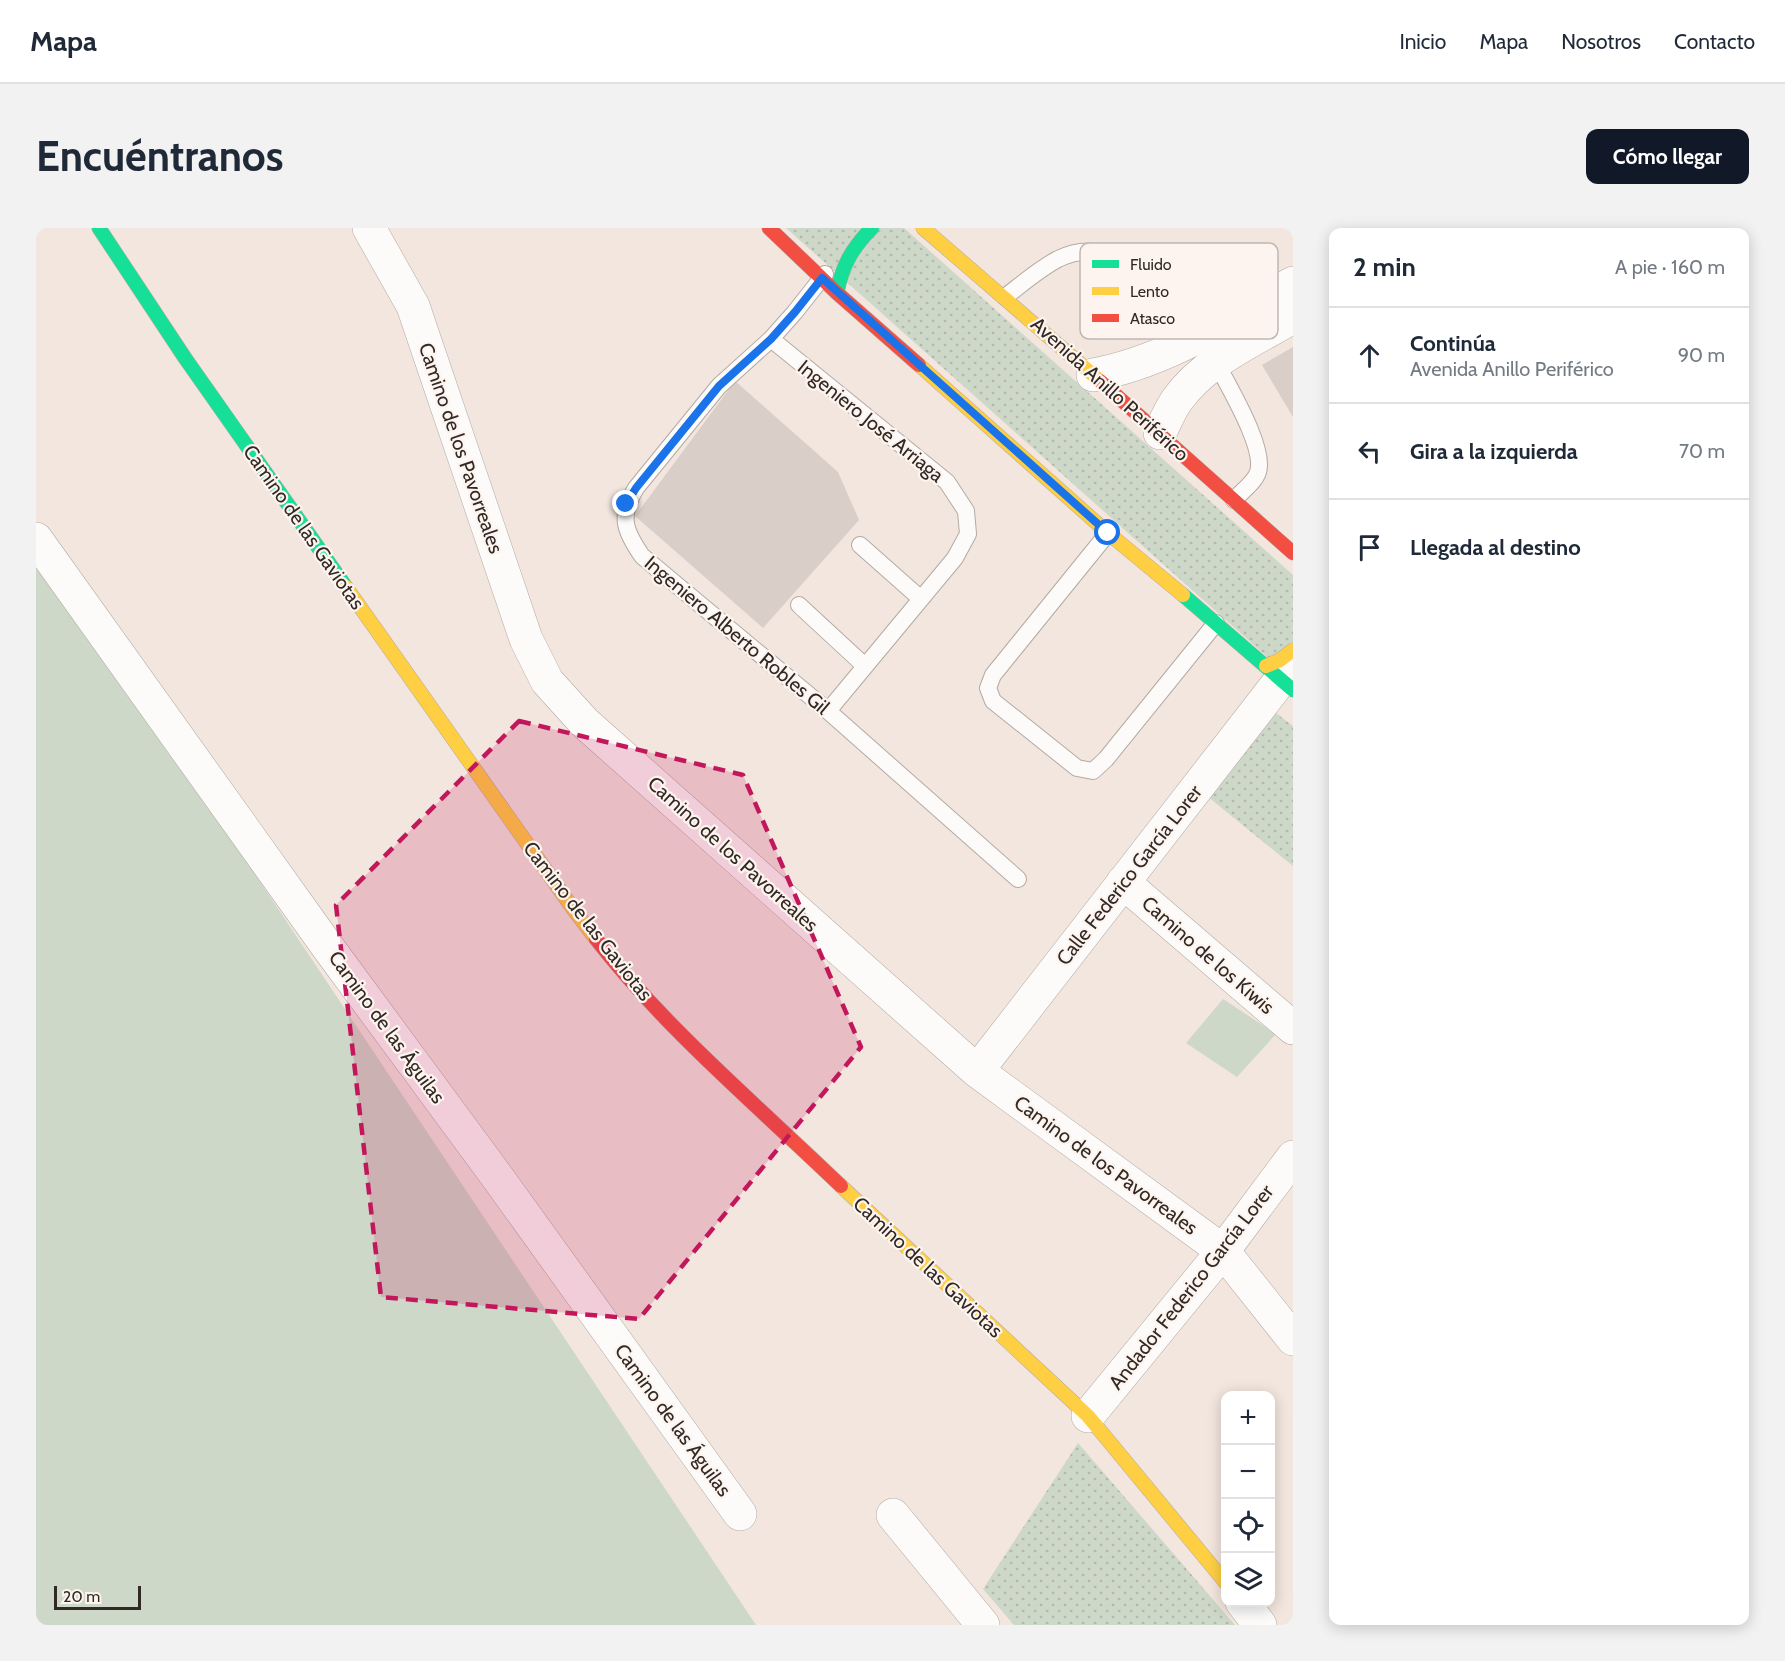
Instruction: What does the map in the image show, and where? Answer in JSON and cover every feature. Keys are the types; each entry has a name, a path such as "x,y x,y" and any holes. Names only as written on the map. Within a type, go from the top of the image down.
{"street":[{"name":"Camino de las Gaviotas","path":"99,228 192,368 574,910 615,964 660,1013 916,1257 1088,1416 1221,1577"},
{"name":"Camino de los Pavorreales","path":"369,228 413,306 526,639 547,681 584,722 977,1071 1223,1251 1293,1339"},
{"path":"769,228 837,293 1108,533 1216,623 1285,670"},
{"path":"837,293 841,269 849,252 872,228"},
{"name":"Avenida Anillo Periférico","path":"923,228 1160,433 1293,553"},
{"path":"798,256 818,249"},
{"path":"1278,292 1293,283"},
{"path":"1278,326 1293,317"},
{"path":"1093,375 1119,370 1154,358 1193,339"},
{"path":"1160,433 1176,401 1196,377 1216,362 1255,339"},
{"name":"Camino de las Águilas","path":"36,539 327,946 740,1514"},
{"name":"Calle Federico García Lorer","path":"977,1071 1285,670"},
{"name":"Camino de los Kiwis","path":"1123,882 1293,1028"},
{"name":"Andador Federico García Lorer","path":"1088,1416 1223,1251 1293,1157"},
{"path":"893,1515 983,1625"},
{"path":"1246,1607 1260,1625"}],"lane":[{"name":"Ingeniero Alberto Robles Gil","path":"861,228 795,312 771,339 719,386 636,488 626,504 625,521 629,538 642,556 828,711 1017,879"},
{"path":"1005,297 1058,259 1080,250"},
{"name":"Ingeniero José Arriaga","path":"771,339 947,482 966,511 968,534 955,558 828,711"},
{"path":"1175,339 1179,346"},
{"path":"1216,362 1257,446 1260,463 1257,475 1234,500"},
{"path":"1108,533 993,675 988,688 993,701 1077,768 1093,771 1106,759 1216,623"},
{"path":"860,545 921,599"},
{"path":"799,605 865,666"}],"highlighted area":[{"path":"519,721 743,775 861,1047 639,1319 381,1297 336,905"}],"green space":[{"path":"786,228 904,228 1293,575 1293,680"},
{"path":"36,546 756,1625 36,1625"},
{"path":"1276,713 1293,726 1293,866 1207,796"},
{"path":"1223,999 1276,1034 1237,1077 1186,1043"},
{"path":"1078,1443 1235,1625 1014,1625 983,1589"}],"building":[{"path":"1293,347 1293,417 1262,365"},
{"path":"735,381 838,472 859,520 763,628 635,516"}],"traffic: fast":[{"path":"99,228 185,358 346,587"},
{"path":"837,293 849,258 872,228"},
{"path":"1183,595 1293,690"}],"traffic: slow":[{"path":"923,228 1100,381"},
{"path":"919,365 1108,533 1183,595"},
{"path":"346,587 596,939"},
{"path":"1266,666 1280,660 1293,650"},
{"path":"841,1186 1088,1416 1221,1577"}],"traffic: jam":[{"path":"769,228 837,293 919,365"},
{"path":"1100,381 1293,553"},
{"path":"596,939 683,1036 841,1186"}],"route":[{"path":"626,504 636,488 719,386 771,339 822,278 1108,533"}]}
